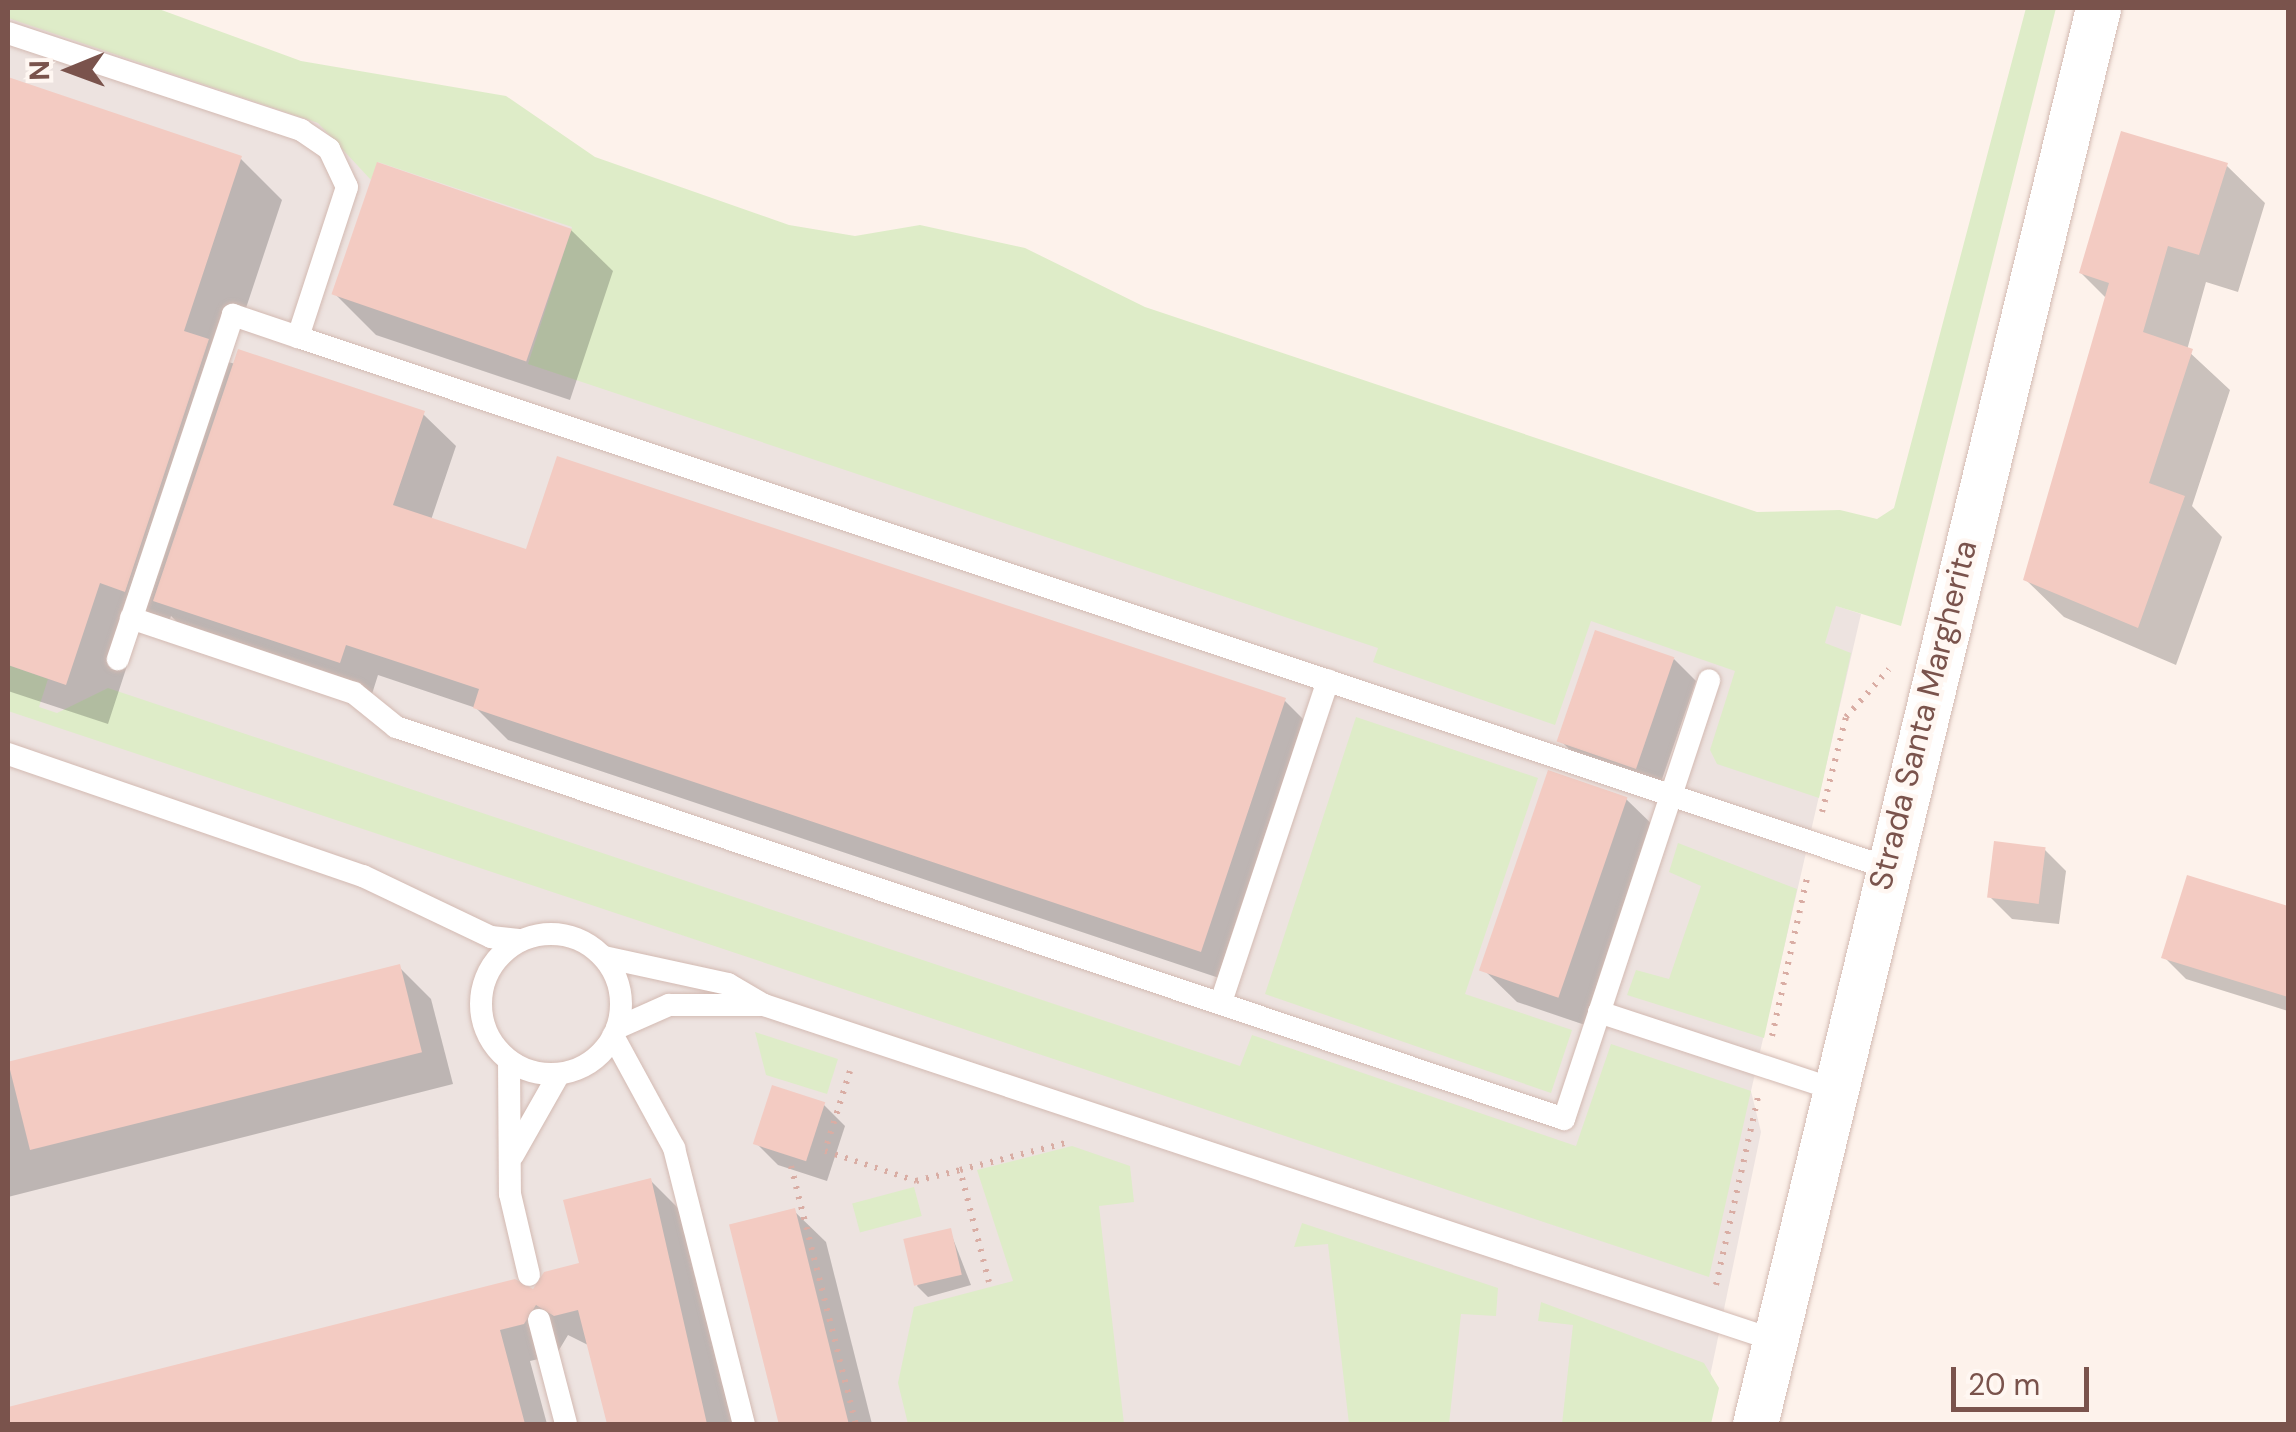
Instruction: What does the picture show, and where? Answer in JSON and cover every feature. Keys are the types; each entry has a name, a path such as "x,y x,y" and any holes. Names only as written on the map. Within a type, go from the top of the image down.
{"street":[{"name":"Strada Santa Margherita","path":"1755,1424 1886,868 2098,8"}],"lane":[{"path":"8,32 290,126 329,150 347,187 298,337"},
{"path":"118,658 233,315 1886,868"},
{"path":"131,618 347,690 396,728 1564,1119 1709,680"},
{"path":"1221,1002 1328,680"},
{"path":"8,754 377,881 490,937 520,940 556,934 604,958 728,984 764,1005 1774,1340"},
{"path":"520,940 493,963 481,997 486,1033 509,1061 559,1074 585,1066 615,1032 669,1006 764,1005"},
{"path":"604,958 618,984 615,1032 670,1138 744,1424"},
{"path":"1600,1012 1833,1090"},
{"path":"509,1061 513,1155 510,1194 529,1276"},
{"path":"513,1155 559,1074"},
{"path":"540,1320 566,1424"}],"path":[{"path":"1709,1318 1846,717 1898,656"},
{"path":"850,1070 825,1151 916,1181 1072,1142"},
{"path":"791,1166 856,1424"},
{"path":"960,1170 989,1282"}],"shaded area":[{"path":"8,8 31,8 1861,614 1751,1091 1761,1132 1700,1424 8,1424"}],"green space":[{"path":"8,8 156,8 301,61 506,96 595,157 789,225 855,236 920,225 1025,248 1145,307 1757,512 1840,510 1877,519 1894,508 2026,8 2056,8 1901,626 1836,606 1825,643 1851,653 1819,798 1717,764 1710,750 1735,671 1591,621 1555,725 1373,662 1378,648 528,364 572,227 378,162 371,180 318,123 8,18"},
{"path":"8,665 48,679 39,707 57,713 108,688 1240,1066 1252,1035 1576,1146 1611,1044 1751,1091 1709,1277 8,711"},
{"path":"1356,717 1538,778 1465,994 1572,1030 1551,1093 1265,994"},
{"path":"1678,843 1797,889 1764,1038 1627,995 1636,970 1669,979 1701,886 1669,872"},
{"path":"755,1032 838,1059 827,1094 766,1075"},
{"path":"1072,1146 1130,1166 1134,1202 1099,1206 1124,1424 908,1424 898,1383 914,1307 1013,1281 977,1170"},
{"path":"914,1187 922,1216 860,1233 852,1204"},
{"path":"1302,1223 1498,1288 1496,1316 1461,1314 1449,1424 1349,1424 1328,1244 1294,1247"},
{"path":"1541,1302 1704,1363 1719,1388 1711,1424 1562,1424 1573,1325 1538,1321"}],"building":[{"path":"8,77 242,156 184,331 209,339 125,592 100,583 66,685 8,665"},
{"path":"2121,131 2228,163 2199,255 2168,246 2143,332 2193,349 2149,483 2185,496 2138,628 2023,580 2109,283 2079,273"},
{"path":"377,162 572,229 526,361 331,294"},
{"path":"238,349 425,411 393,505 526,549 557,456 1286,698 1201,952 473,708 479,689 346,645 340,663 153,601"},
{"path":"1595,630 1674,657 1636,769 1557,742"},
{"path":"1548,770 1627,797 1558,998 1479,970"},
{"path":"1994,841 2046,847 2039,904 1987,898"},
{"path":"2187,875 2288,906 2288,997 2161,958"},
{"path":"400,964 422,1052 30,1150 8,1062"},
{"path":"772,1085 825,1102 806,1161 753,1144"},
{"path":"651,1178 707,1424 607,1424 578,1310 554,1316 536,1305 524,1324 500,1330 525,1424 8,1424 8,1407 515,1279 533,1289 544,1272 579,1263 563,1200"},
{"path":"795,1208 849,1424 779,1424 729,1224"},
{"path":"951,1228 962,1275 914,1286 903,1239"}]}
